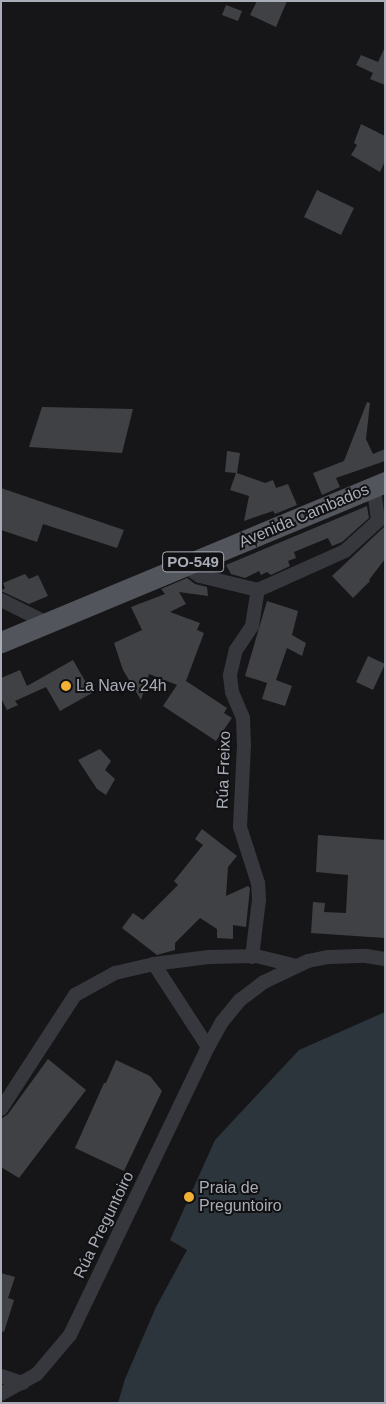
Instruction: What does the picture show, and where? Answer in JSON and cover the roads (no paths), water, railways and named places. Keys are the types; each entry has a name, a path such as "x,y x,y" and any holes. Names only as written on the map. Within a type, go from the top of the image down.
{"main road":[{"name":"Avenida Cambados","path":"1,642 379,484"}],"street":[{"path":"184,565 200,576 258,590 345,550 378,521 379,484"},
{"name":"Rúa Freixo","path":"252,956 258,919 258,891 240,827 244,746 243,718 232,692 230,674 236,650 252,626 258,590"},
{"path":"1,600 48,623"},
{"name":"Rúa Preguntoiro","path":"1,1109 75,995 115,973 154,964 209,957 252,956 297,966"},
{"name":"Rúa Preguntoiro","path":"1,1394 37,1374 70,1335 208,1047 222,1022 240,1000 264,982 308,961 329,957 366,956 385,959"},
{"path":"154,964 208,1047"},
{"path":"1,1376 23,1383"}],"place":[{"name":"La Nave 24h","path":"66,686"},
{"name":"Praia de Preguntoiro","path":"189,1197"}]}
